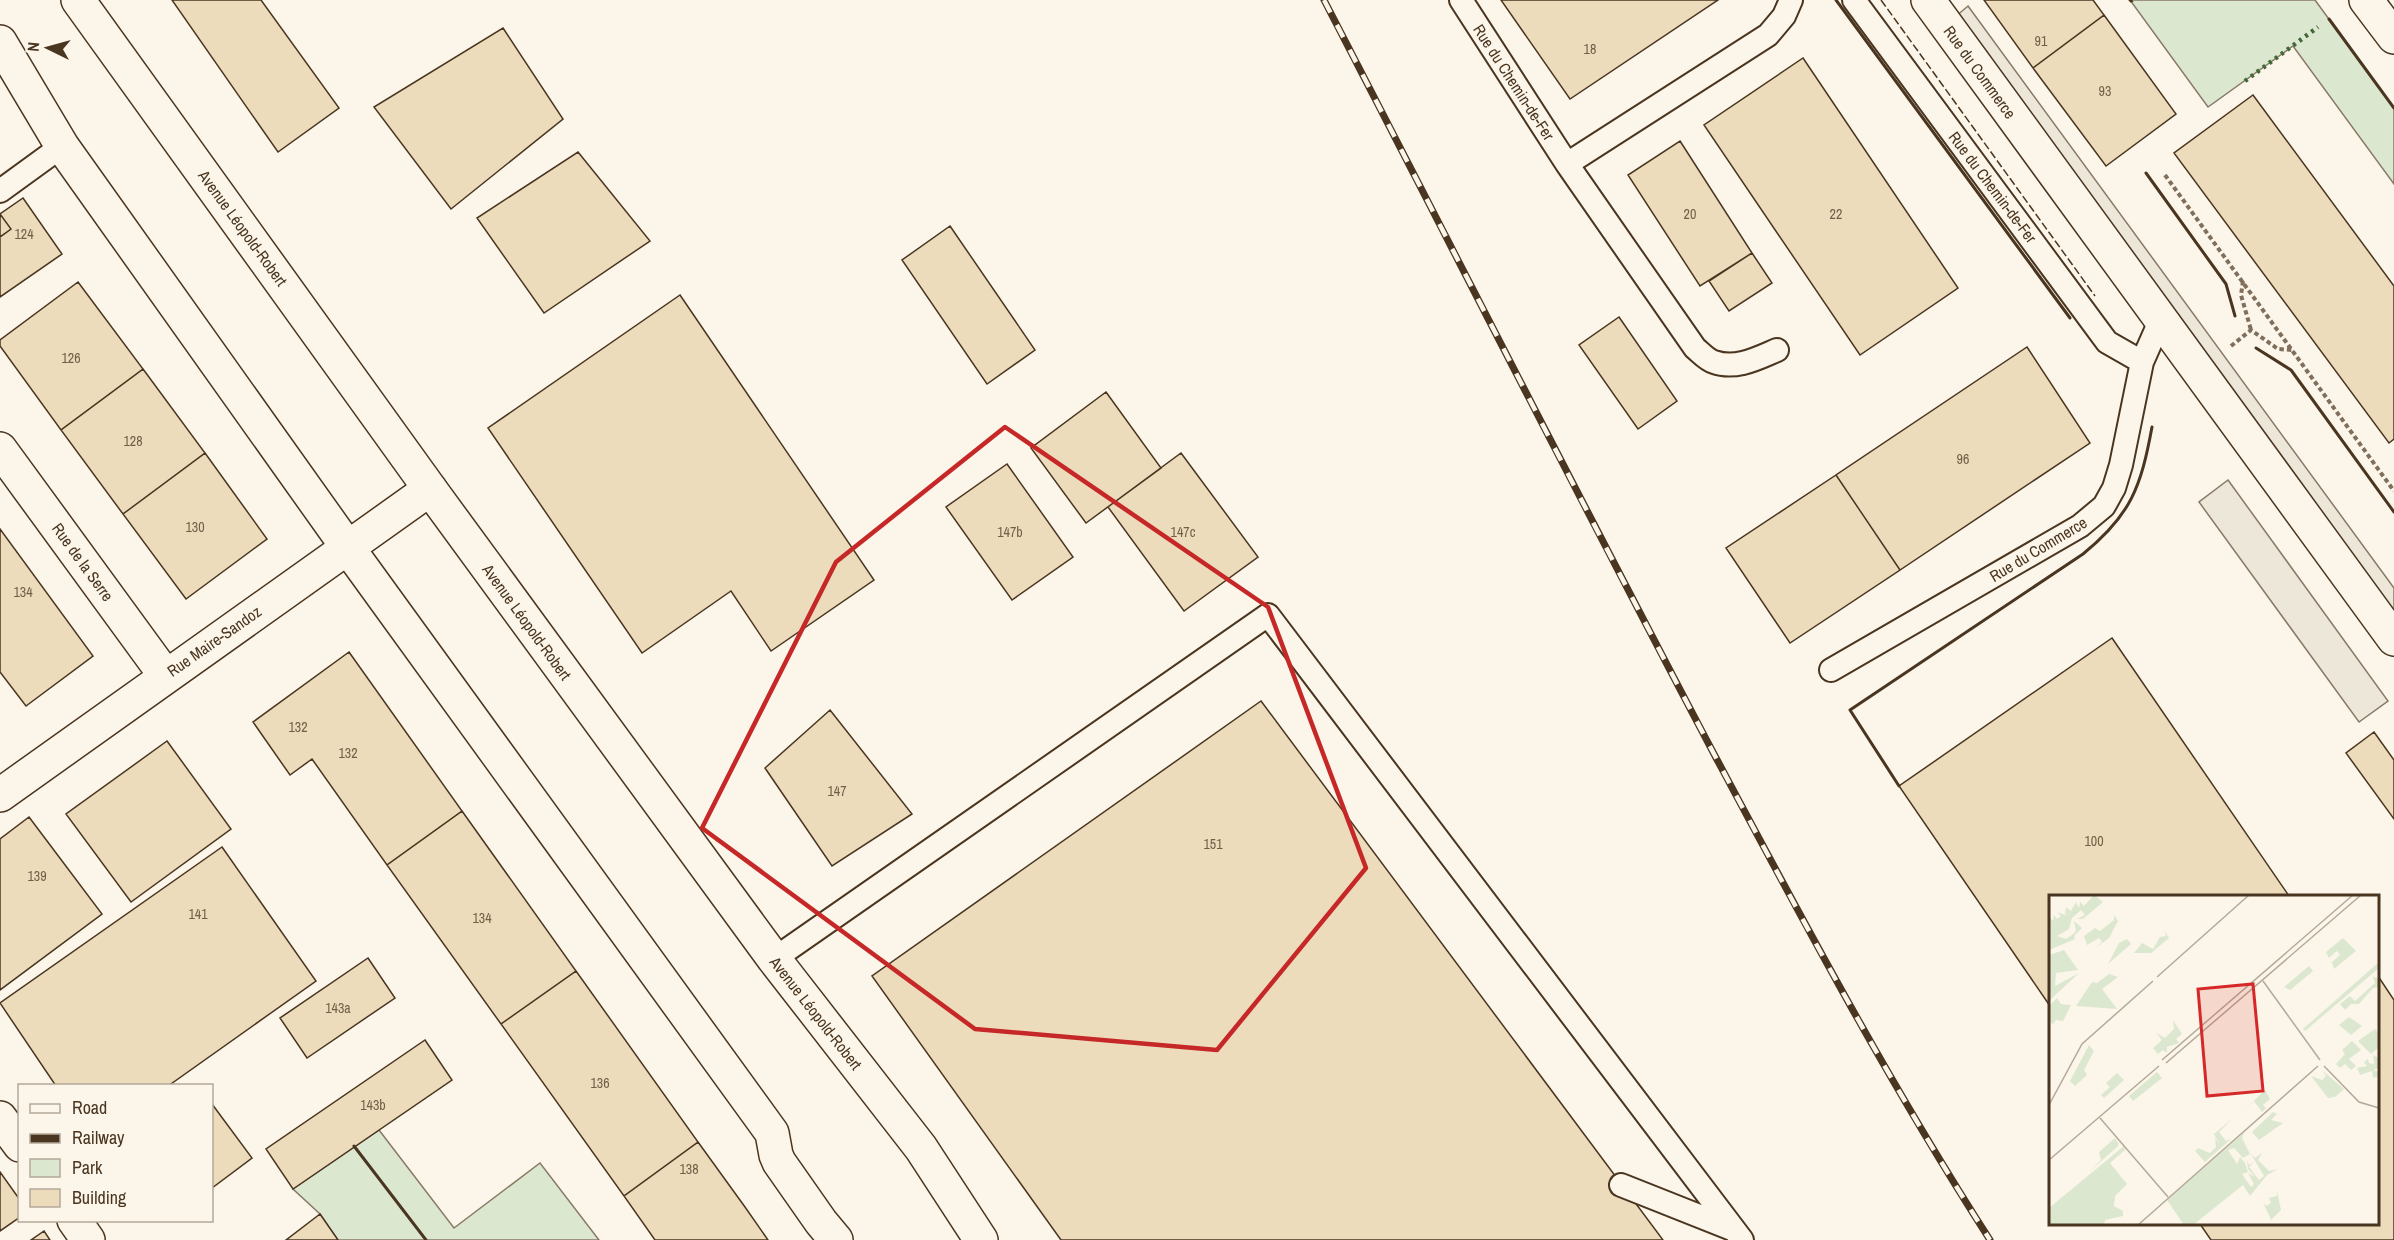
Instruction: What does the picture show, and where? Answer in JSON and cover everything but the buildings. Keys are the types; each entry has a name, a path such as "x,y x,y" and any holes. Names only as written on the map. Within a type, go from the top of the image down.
{"main road":[{"name":"Avenue Léopold-Robert","path":"78,0 430,489 774,959 921,1148 981,1240"},
{"name":"Rue du Commerce","path":"1928,0 2394,639"},
{"path":"2366,0 2394,37"},
{"path":"0,42 62,146 348,548 772,1133 779,1162 836,1240"},
{"name":"Rue de la Serre","path":"0,449 165,675"},
{"name":"Rue Maire-Sandoz","path":"0,795 165,675 430,489"},
{"path":"0,1118 18,1142"},
{"path":"75,1222 88,1240"}],"lane":[{"name":"Rue du Chemin-de-Fer","path":"1461,0 1567,164 1695,348 1712,362 1732,365 1753,360 1777,350"},
{"path":"1567,164 1768,35 1784,16 1791,0"},
{"name":"Rue du Chemin-de-Fer","path":"1854,0 2108,342 2142,362"},
{"path":"0,191 62,146"},
{"name":"Rue du Commerce","path":"1831,670 2080,526 2104,506 2114,488 2121,465 2142,362 2161,319"},
{"path":"774,959 1268,615 1738,1235"},
{"path":"1622,1185 1738,1235"}],"path":[{"path":"2166,175 2394,491"},
{"path":"2243,281 2241,295 2251,330 2278,349 2294,350"},
{"path":"2237,341 2251,330"}],"highlighted area":[{"path":"1005,427 1268,607 1366,868 1217,1050 975,1029 702,828 836,562"}],"green space":[{"path":"2130,0 2315,0 2394,108 2394,184 2293,46 2208,107"},
{"path":"379,1130 454,1228 540,1163 599,1240 338,1240 320,1214 293,1189"}],"shaded area":[{"path":"1968,6 2394,588 2394,616 1955,17"},
{"path":"2228,480 2388,701 2359,722 2199,502"}],"railway":[{"path":"1324,0 1616,566 1780,877 1881,1061 1990,1240"}],"hedge":[{"path":"2245,81 2318,27"}],"fence":[{"path":"1881,0 2095,296"}],"wall":[{"path":"1836,0 2070,318"},
{"path":"2329,19 2394,108"},
{"path":"2146,173 2226,284 2235,316"},
{"path":"2256,348 2291,370 2394,512"},
{"path":"1899,786 1850,710 2083,554 2099,540 2123,512 2131,498 2143,467 2152,427"},
{"path":"354,1146 426,1240"}]}
